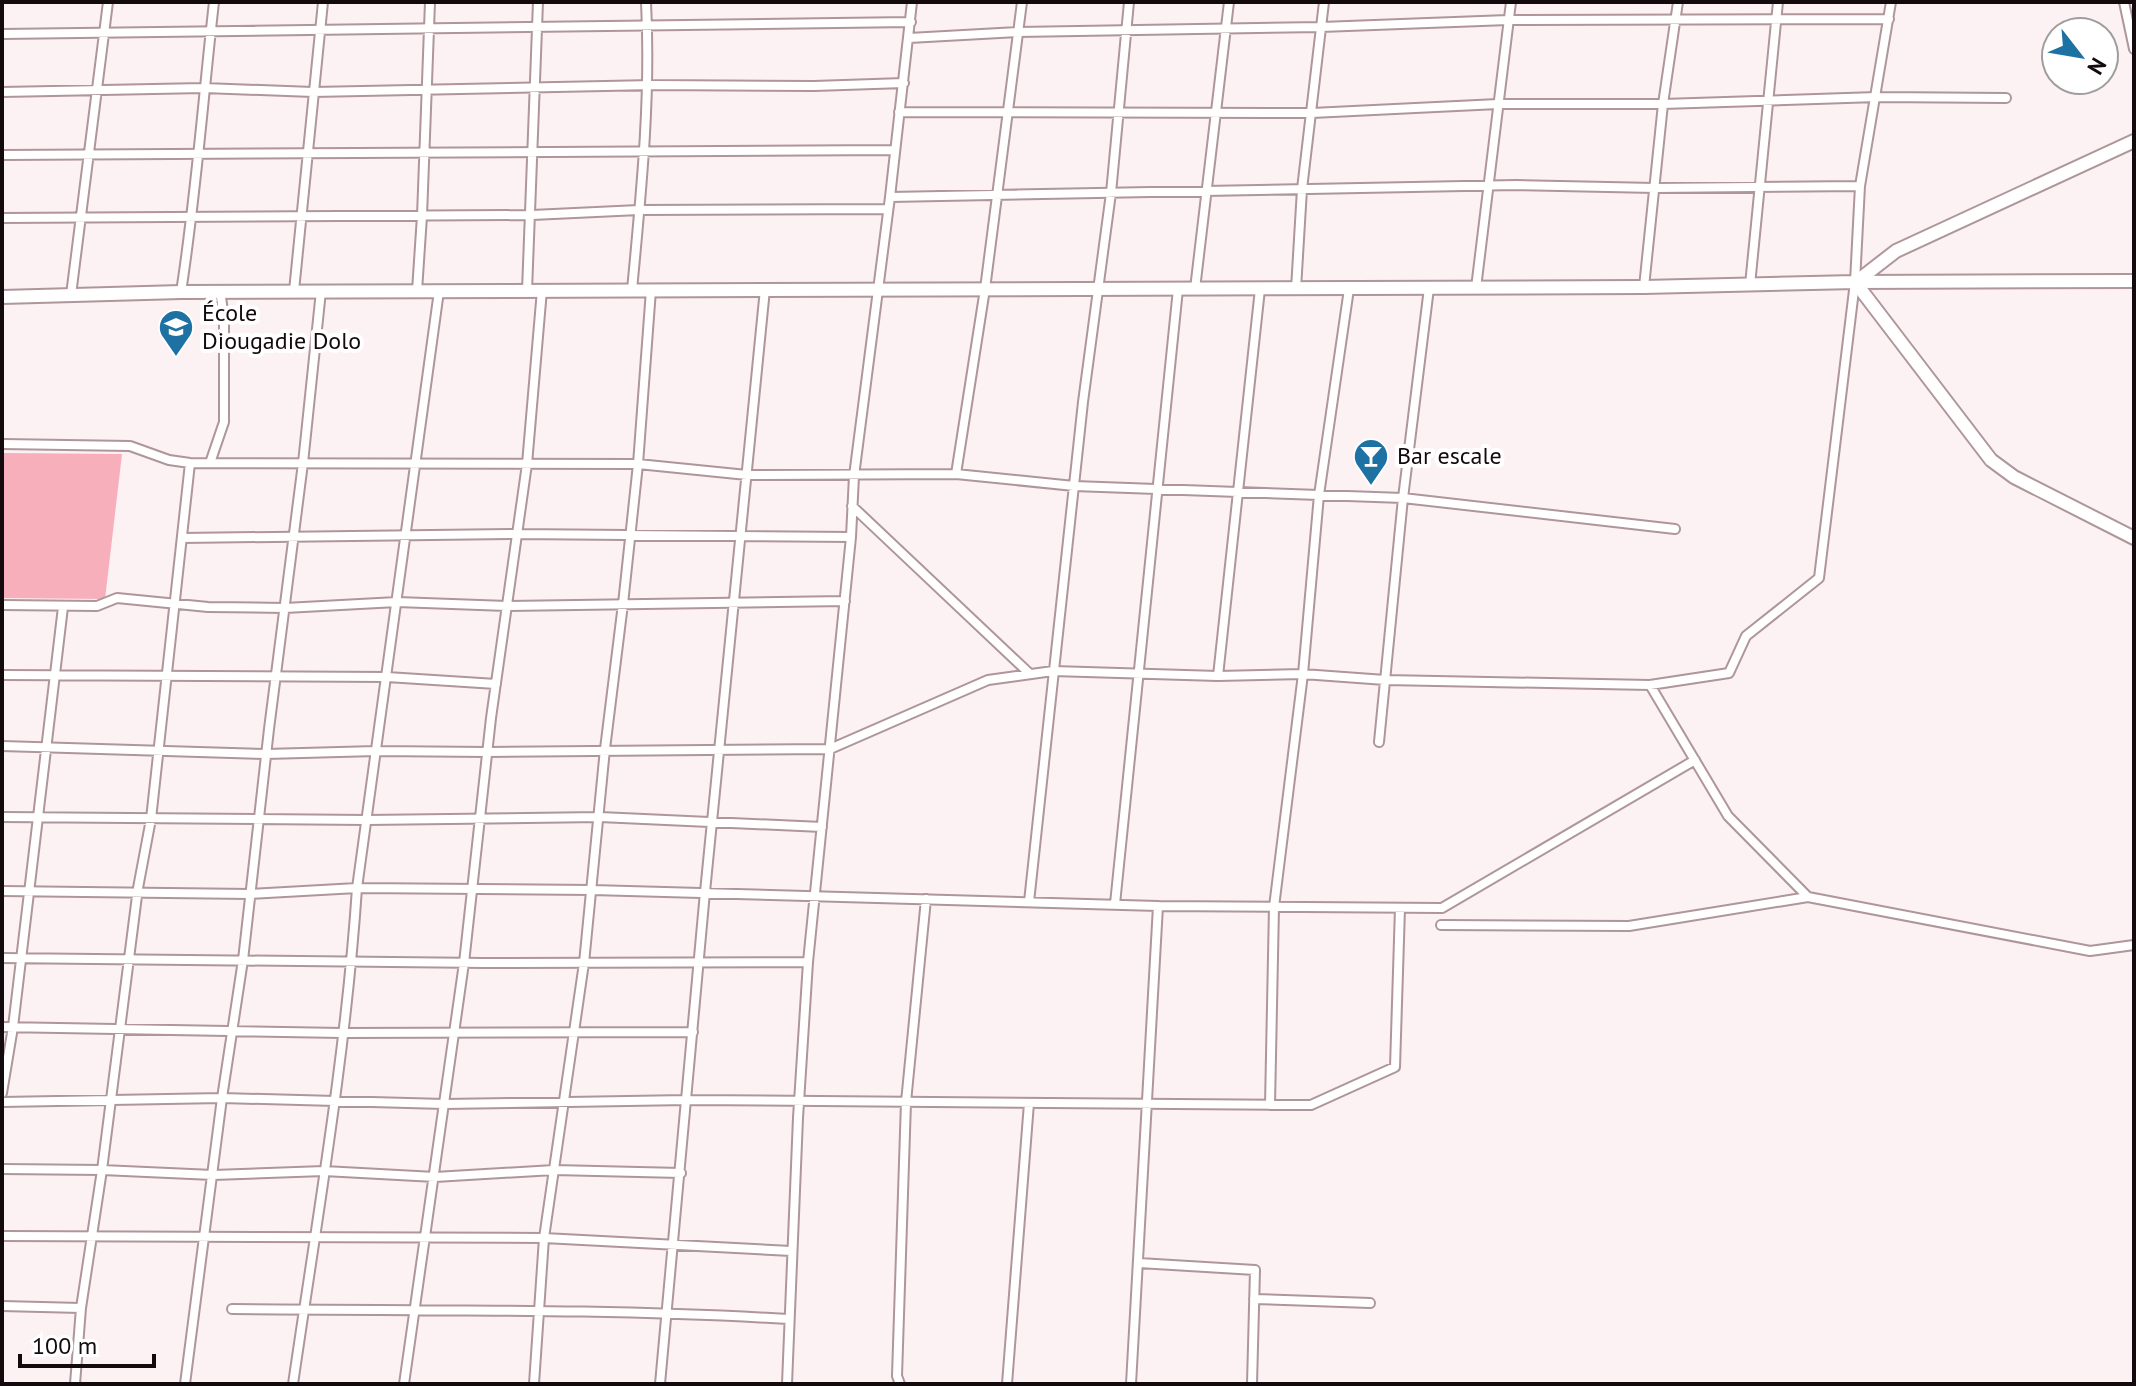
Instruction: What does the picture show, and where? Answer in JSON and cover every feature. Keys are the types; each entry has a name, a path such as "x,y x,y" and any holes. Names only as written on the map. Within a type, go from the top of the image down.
{"street":[{"path":"71,295 108,2"},
{"path":"181,292 192,217 214,2"},
{"path":"294,291 323,2"},
{"path":"417,291 430,2"},
{"path":"527,291 538,2"},
{"path":"632,290 645,150 646,2"},
{"path":"787,1384 791,1251 808,962 845,601 854,476 912,2"},
{"path":"956,474 985,289 1022,2"},
{"path":"1029,902 1074,486 1111,193 1129,2"},
{"path":"1195,289 1229,2"},
{"path":"1296,289 1302,189 1324,2"},
{"path":"1476,288 1511,2"},
{"path":"1644,287 1663,104 1678,2"},
{"path":"1750,285 1778,2"},
{"path":"2,746 266,754 830,749 988,680 1053,671 1218,676 1303,674 1385,680 1650,685 1729,673 1746,636 1819,578 1855,282 1860,186 1891,2"},
{"path":"2124,2 2134,49"},
{"path":"909,38 1018,32 1321,27 1508,20 1889,19"},
{"path":"2,34 911,22"},
{"path":"2,92 204,88 313,92 427,91 904,83"},
{"path":"899,112 1312,113 1498,104 1663,104 1877,97 2006,98"},
{"path":"1855,282 1896,251 2134,141"},
{"path":"2,155 894,150"},
{"path":"890,197 1488,185 1655,188 1860,186"},
{"path":"2,218 888,209"},
{"path":"2,297 220,291 1349,289 2134,281"},
{"path":"1855,282 1991,460 2014,477 2134,538"},
{"path":"1379,742 1403,498 1429,288"},
{"path":"660,1384 698,962 765,289"},
{"path":"1115,904 1178,289"},
{"path":"1218,676 1260,289"},
{"path":"1270,1105 1274,907 1303,674 1319,495 1349,289"},
{"path":"404,1384 455,1032 487,752 527,464 542,290"},
{"path":"534,1384 544,1238 584,963 638,464 651,290"},
{"path":"210,463 224,422 224,317 220,291"},
{"path":"185,1384 243,960 321,291"},
{"path":"293,1384 335,1100 352,961 357,888 439,291"},
{"path":"2,444 130,446 169,460 190,463 638,464 747,475 956,474 1074,486 1403,498 1675,529"},
{"path":"75,1384 81,1308 151,819 190,463"},
{"path":"852,506 1030,674"},
{"path":"182,538 517,534 851,537"},
{"path":"2,605 97,606 117,598 176,605 285,608 397,602 507,606 845,601"},
{"path":"2,1093 13,1027 63,607"},
{"path":"2,675 387,677 496,684"},
{"path":"1650,685 1728,816 1808,897"},
{"path":"2,891 250,894 357,888 592,890 1158,906 1442,908 1695,760"},
{"path":"2,817 367,820 600,817 822,827"},
{"path":"1441,925 1629,926 1808,897 2090,951 2134,945"},
{"path":"900,1384 897,1376 906,1102 926,899"},
{"path":"1131,1384 1158,906"},
{"path":"2,1102 222,1098 444,1104 687,1100 1311,1105 1395,1067 1400,908"},
{"path":"2,958 464,963 808,962"},
{"path":"2,1027 342,1033 693,1032"},
{"path":"1007,1384 1029,1103"},
{"path":"2,1169 213,1175 324,1171 435,1177 554,1170 681,1173"},
{"path":"2,1236 544,1238 791,1251"},
{"path":"1139,1263 1255,1270 1252,1384"},
{"path":"1254,1299 1370,1303"},
{"path":"2,1306 81,1308"},
{"path":"232,1309 540,1309 788,1319"}],"shaded area":[{"path":"2,453 122,454 105,599 2,598"}],"place":[{"name":"École Diougadie Dolo","path":"176,358"},
{"name":"Bar escale","path":"1371,487"}]}
